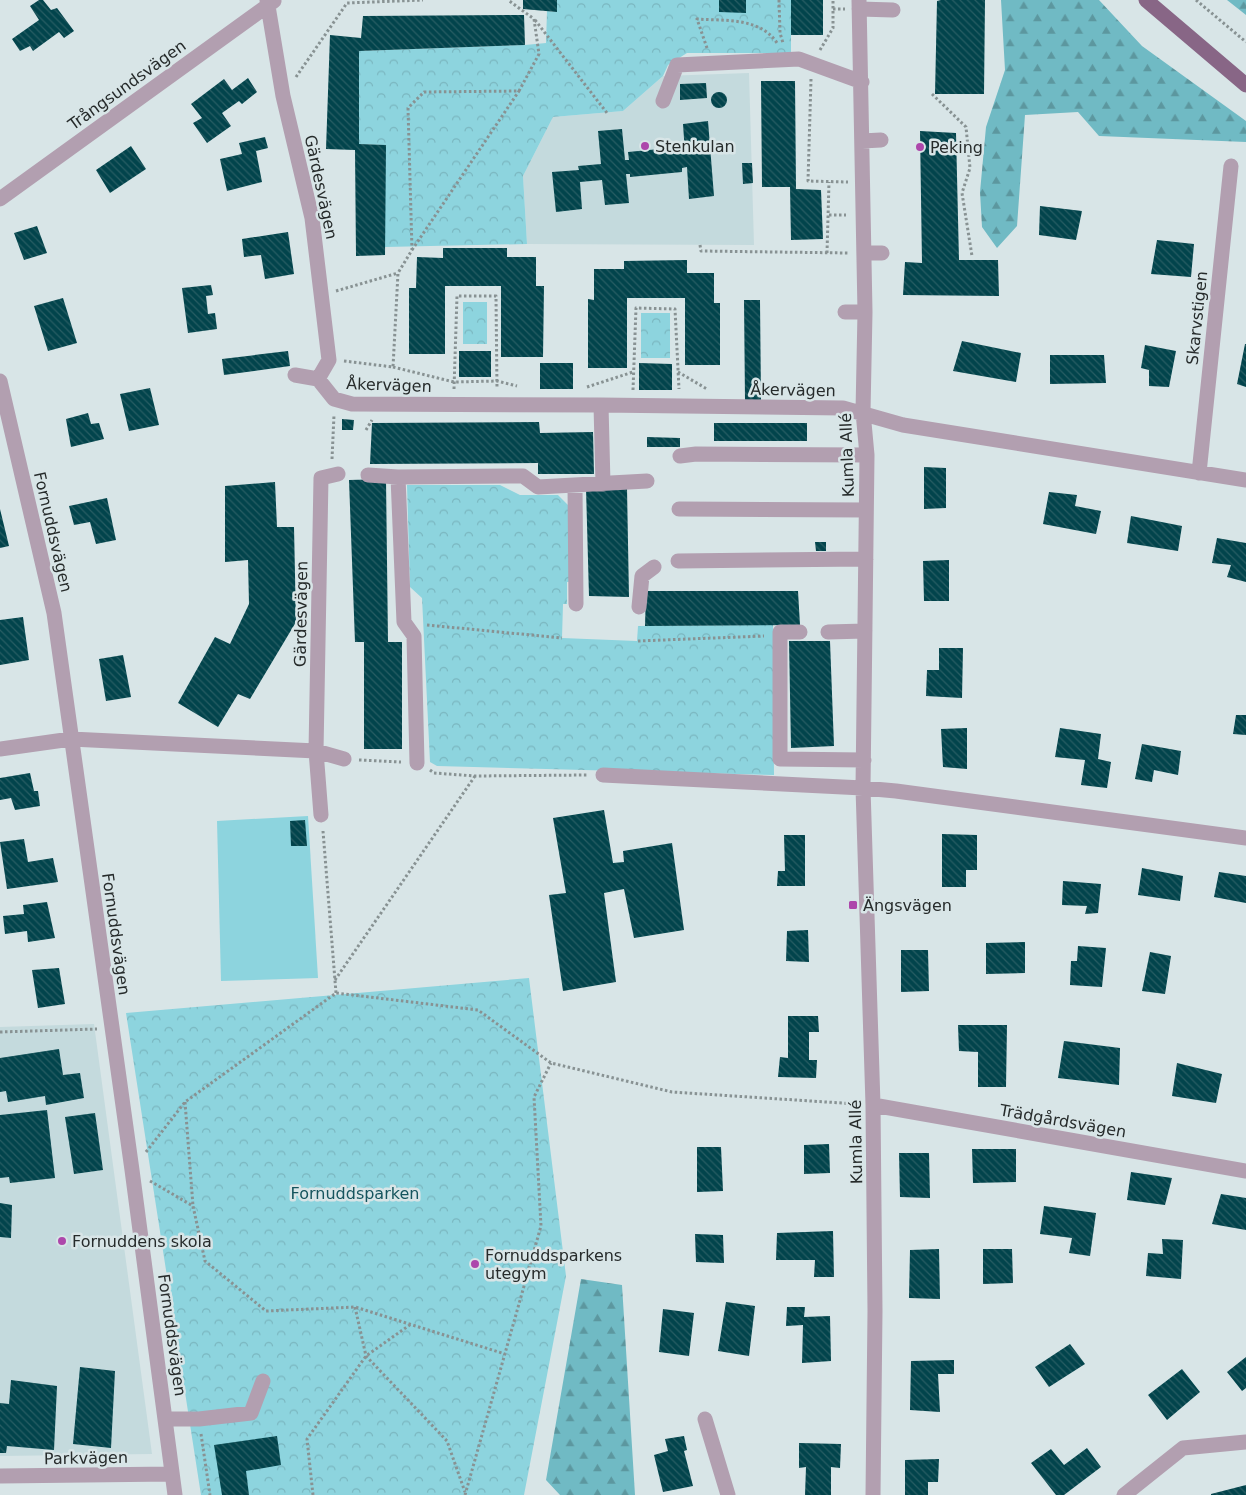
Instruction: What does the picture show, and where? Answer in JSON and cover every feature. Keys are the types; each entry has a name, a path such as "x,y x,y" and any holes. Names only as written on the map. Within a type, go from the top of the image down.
{"main road":[{"path":"1146,0 1246,85"},
{"path":"1157,0 1234,75"}],"street":[{"name":"Gärdesvägen","path":"270,2 283,96 312,218 329,360"},
{"name":"Trångsundsvägen","path":"0,198 270,2"},
{"path":"859,4 893,10"},
{"name":"Kumla Allé","path":"859,4 866,312 863,412 866,455 863,788 873,1105 875,1301 873,1495"},
{"path":"663,101 677,65 799,59 862,82"},
{"path":"862,141 881,140"},
{"name":"Skarvstigen","path":"1199,473 1231,166"},
{"path":"864,253 882,253"},
{"path":"845,312 866,312"},
{"path":"318,379 329,360"},
{"path":"294,375 318,379 334,399"},
{"name":"Fornuddsvägen","path":"0,381 54,613 132,1170 175,1495"},
{"name":"Åkervägen","path":"334,399 352,404 842,408 863,412 903,425 1246,480"},
{"path":"601,405 603,484"},
{"path":"680,456 696,454 866,455"},
{"path":"321,478 338,474"},
{"path":"368,475 523,476 538,487 647,481"},
{"path":"398,476 404,622 414,636 417,762"},
{"name":"Gärdesvägen","path":"321,478 316,751 322,815"},
{"path":"575,485 576,604"},
{"path":"679,509 866,510"},
{"path":"678,561 866,559"},
{"path":"639,607 642,576 654,567"},
{"path":"828,632 865,631"},
{"path":"800,632 780,632 780,759 864,760"},
{"path":"0,749 71,739 316,751 344,760"},
{"path":"602,775 863,788 1246,838"},
{"name":"Trädgårdsvägen","path":"873,1105 1246,1171"},
{"path":"165,1418 199,1419 251,1413 263,1381"},
{"path":"705,1419 728,1495"},
{"path":"1124,1495 1184,1448 1246,1442"},
{"name":"Parkvägen","path":"0,1476 172,1474"}],"path":[{"path":"283,96 346,2 423,0"},
{"path":"508,0 534,19 607,112"},
{"path":"779,0 780,34 786,60"},
{"path":"832,0 833,28 812,64 808,181 863,183"},
{"path":"1196,0 1246,42"},
{"path":"393,367 398,273 519,90 539,54 534,19"},
{"path":"712,63 697,19 749,22 772,36 786,60"},
{"path":"412,250 408,108 424,92 519,90"},
{"path":"932,94 966,127 970,168 962,193 972,256"},
{"path":"827,253 828,182"},
{"path":"700,245 701,251 864,253"},
{"path":"321,296 398,273"},
{"path":"453,405 457,296 496,296 497,404"},
{"path":"634,405 633,372 636,308 675,309 679,406"},
{"path":"329,360 393,367 454,382 497,381 524,388"},
{"path":"586,387 633,372"},
{"path":"321,478 332,465 334,399"},
{"path":"404,622 562,638"},
{"path":"638,641 780,635"},
{"path":"344,760 417,762 434,773 475,776 602,775"},
{"path":"335,980 475,776"},
{"path":"322,815 336,992"},
{"path":"193,1206 132,1170 185,1102 336,992 478,1010 551,1063 672,1092 873,1105"},
{"path":"0,1032 112,1029"},
{"path":"466,1494 541,1226 534,1097 551,1063"},
{"path":"185,1102 193,1206 206,1261 266,1311 355,1307 505,1354"},
{"path":"355,1307 366,1356 447,1441 466,1494"},
{"path":"313,1495 307,1439 366,1356 412,1324"},
{"path":"199,1419 210,1495"}],"shaded area":[{"name":"Stenkulan","path":"749,73 754,245 527,244 523,176 553,117 623,111 663,76"},
{"name":"Fornuddens skola","path":"94,1024 152,1454 0,1456 0,1027"}],"green space":[{"path":"557,0 791,0 791,53 687,53 668,65 663,76 623,111 553,117 523,176 527,244 385,247 385,145 359,144 359,51 546,43 547,11 557,12"},
{"path":"1001,0 1099,0 1142,46 1246,121 1246,142 1099,136 1078,112 1025,115 1017,226 997,248 982,227 980,192 986,127 1005,70"},
{"path":"1227,0 1246,0 1246,15"},
{"path":"463,302 487,302 487,344 463,344"},
{"path":"641,313 670,313 670,358 641,358"},
{"path":"407,485 500,485 520,495 558,495 569,506 571,582 567,582 567,604 563,604 562,638 637,641 638,626 773,625 774,775 437,766 430,762 422,598 410,587"},
{"path":"308,816 318,978 221,981 217,821"},
{"name":"Fornuddsparken","path":"529,978 566,1276 524,1495 201,1495 126,1013"},
{"path":"581,1279 622,1285 635,1495 560,1495 546,1480"}],"building":[{"path":"39,0 43,0 51,10 57,8 74,31 64,38 59,32 33,51 30,46 20,51 12,39 39,20 30,6"},
{"path":"523,0 557,0 557,12 523,9"},
{"path":"719,0 746,0 746,13 719,12"},
{"path":"791,0 823,0 823,35 791,35"},
{"path":"985,0 984,94 935,94 937,1"},
{"path":"524,15 525,45 359,51 359,144 386,145 385,255 356,256 355,150 326,149 330,35 361,38 363,16"},
{"path":"248,78 257,92 242,104 239,101 222,113 231,126 207,143 193,123 202,118 191,104 224,79 232,90"},
{"path":"761,81 795,81 796,189 821,190 823,239 791,240 790,187 762,187"},
{"path":"706,83 707,98 680,100 680,84"},
{"path":"716,92 722,92 727,97 725,106 716,108 711,103 711,97"},
{"path":"708,121 714,196 689,199 687,167 682,168 682,172 630,177 630,174 626,174 629,203 605,205 602,180 580,182 582,209 556,212 552,172 579,170 578,166 601,164 598,131 622,129 625,160 629,160 628,152 680,147 681,154 685,153 683,124"},
{"path":"920,131 956,133 959,260 998,260 999,296 903,295 905,262 922,263"},
{"path":"265,137 268,148 256,151 262,182 227,191 220,159 242,154 239,143"},
{"path":"131,146 146,169 110,193 96,170"},
{"path":"742,163 752,163 753,183 743,184"},
{"path":"1040,206 1082,211 1076,240 1039,235"},
{"path":"37,226 47,253 24,260 14,233"},
{"path":"288,232 294,274 265,279 261,255 244,257 242,239"},
{"path":"1157,240 1194,244 1191,277 1151,274"},
{"path":"443,248 507,248 507,257 536,257 536,286 544,286 543,357 501,357 501,286 445,286 445,354 409,354 409,288 416,288 417,257 443,258"},
{"path":"687,260 687,273 714,273 714,303 720,303 720,365 685,365 685,298 627,298 627,368 588,368 588,299 594,300 594,269 624,269 624,261"},
{"path":"211,285 213,295 206,296 208,314 215,313 217,329 188,333 182,288"},
{"path":"63,298 77,343 48,351 34,306"},
{"path":"744,300 760,300 761,401 745,401"},
{"path":"962,341 1021,353 1016,382 953,371"},
{"path":"1246,344 1246,387 1237,384"},
{"path":"1145,345 1176,351 1169,387 1149,386 1149,370 1141,368"},
{"path":"288,351 290,366 224,375 222,359"},
{"path":"459,351 491,351 491,377 459,377"},
{"path":"1050,355 1104,355 1106,383 1050,384"},
{"path":"540,363 573,363 573,389 540,389"},
{"path":"639,363 672,364 672,390 639,390"},
{"path":"150,388 159,425 129,431 120,394"},
{"path":"88,413 91,424 99,423 104,439 71,447 66,419"},
{"path":"342,419 354,420 353,430 342,430"},
{"path":"539,422 540,433 593,432 594,474 538,474 538,463 370,464 372,423"},
{"path":"714,423 807,423 807,441 714,441"},
{"path":"647,437 680,438 680,447 647,447"},
{"path":"924,467 946,468 946,508 924,509"},
{"path":"386,479 388,642 402,642 402,749 364,749 364,642 355,642 349,480"},
{"path":"275,482 277,527 294,527 296,622 250,699 238,694 218,727 178,703 215,637 230,644 249,604 248,560 225,562 225,486"},
{"path":"586,488 627,488 629,597 589,596"},
{"path":"1049,492 1077,495 1075,506 1101,511 1096,534 1043,524"},
{"path":"107,498 116,540 96,544 90,522 74,525 69,506"},
{"path":"0,509 9,546 0,548"},
{"path":"1131,516 1182,526 1178,551 1127,543"},
{"path":"1217,538 1246,543 1246,582 1227,577 1231,565 1212,563"},
{"path":"815,542 826,542 826,551 816,551"},
{"path":"949,560 949,601 924,601 923,561"},
{"path":"646,591 798,591 800,625 645,626"},
{"path":"23,617 29,660 0,665 0,620"},
{"path":"789,641 830,641 834,746 791,748"},
{"path":"939,648 963,648 962,698 926,696 927,670 939,670"},
{"path":"123,655 131,697 106,701 99,659"},
{"path":"1236,715 1246,715 1246,735 1233,734"},
{"path":"967,728 967,769 943,767 941,729"},
{"path":"1060,728 1101,734 1098,759 1111,762 1107,788 1081,785 1085,760 1055,757"},
{"path":"1142,744 1181,751 1178,775 1154,770 1152,782 1135,779"},
{"path":"30,773 34,791 38,791 40,806 15,810 11,798 0,800 0,778"},
{"path":"604,810 613,863 624,862 623,851 672,843 684,930 634,938 624,889 604,893 616,982 563,991 549,895 566,893 553,818"},
{"path":"305,820 307,846 291,846 290,821"},
{"path":"942,834 977,835 977,870 966,870 966,887 942,887"},
{"path":"784,835 805,835 805,886 777,886 778,871 785,871"},
{"path":"24,839 28,862 53,858 58,882 7,889 0,842"},
{"path":"1142,868 1183,876 1180,901 1138,895"},
{"path":"1219,872 1246,876 1246,903 1214,897"},
{"path":"1063,881 1101,884 1098,913 1085,914 1087,906 1062,905"},
{"path":"47,902 55,938 28,942 27,931 5,934 3,916 24,914 23,905"},
{"path":"808,930 809,962 786,961 787,931"},
{"path":"1025,942 1025,973 986,974 986,943"},
{"path":"1078,946 1106,948 1102,987 1070,985 1071,961 1077,961"},
{"path":"901,950 928,950 929,991 901,992"},
{"path":"1150,952 1171,956 1165,994 1142,991"},
{"path":"59,968 65,1004 38,1008 32,970"},
{"path":"788,1016 818,1016 819,1032 809,1032 809,1060 817,1060 816,1078 778,1077 780,1057 788,1058"},
{"path":"958,1025 1007,1025 1006,1087 978,1087 978,1052 959,1051"},
{"path":"1064,1041 1120,1048 1119,1085 1058,1078"},
{"path":"59,1049 63,1075 80,1073 84,1098 46,1105 45,1096 8,1102 6,1091 0,1092 0,1058"},
{"path":"1177,1063 1222,1074 1216,1103 1172,1096"},
{"path":"47,1110 55,1178 10,1183 9,1177 0,1178 0,1115"},
{"path":"95,1113 103,1170 74,1174 65,1117"},
{"path":"829,1144 830,1173 804,1174 804,1145"},
{"path":"697,1147 721,1147 723,1191 697,1192"},
{"path":"972,1149 1016,1149 1016,1182 973,1183"},
{"path":"899,1153 929,1153 930,1198 900,1197"},
{"path":"1131,1172 1172,1178 1165,1205 1127,1200"},
{"path":"1221,1194 1246,1198 1246,1230 1212,1224"},
{"path":"0,1203 12,1205 11,1238 0,1237"},
{"path":"1044,1206 1096,1213 1090,1256 1069,1253 1072,1238 1040,1234"},
{"path":"833,1231 834,1277 814,1277 815,1260 776,1260 777,1233"},
{"path":"695,1234 723,1235 724,1263 696,1262"},
{"path":"1162,1239 1183,1240 1181,1279 1146,1276 1148,1253 1163,1254"},
{"path":"939,1249 940,1299 909,1298 910,1250"},
{"path":"983,1249 1012,1249 1013,1283 983,1284"},
{"path":"726,1302 755,1306 749,1356 718,1351"},
{"path":"787,1307 805,1307 804,1317 830,1316 831,1361 802,1363 803,1325 786,1326"},
{"path":"663,1309 694,1313 689,1356 659,1352"},
{"path":"1070,1344 1085,1364 1049,1387 1035,1367"},
{"path":"1246,1357 1246,1388 1242,1391 1227,1372"},
{"path":"954,1360 954,1374 938,1374 940,1412 910,1410 911,1361"},
{"path":"80,1367 115,1371 111,1448 73,1444"},
{"path":"1182,1369 1200,1392 1167,1420 1148,1395"},
{"path":"11,1380 57,1386 54,1450 7,1446 6,1453 0,1453 0,1403 9,1404"},
{"path":"277,1436 281,1465 246,1471 249,1495 222,1495 214,1445"},
{"path":"684,1436 687,1450 684,1451 693,1486 663,1492 654,1455 668,1451 665,1439"},
{"path":"799,1443 841,1444 840,1468 831,1467 831,1495 805,1495 806,1467 799,1468"},
{"path":"1087,1448 1101,1467 1064,1495 1056,1495 1031,1463 1051,1449 1064,1465"},
{"path":"939,1459 938,1482 928,1482 928,1495 905,1495 905,1460"},
{"path":"1246,1485 1246,1495 1211,1495 1211,1494"}],"place":[{"name":"Stenkulan","path":"645,146"},
{"name":"Peking","path":"920,147"},
{"name":"Ängsvägen","path":"853,905"},
{"name":"Fornuddens skola","path":"62,1241"},
{"name":"Fornuddsparkens utegym","path":"475,1264"}]}
